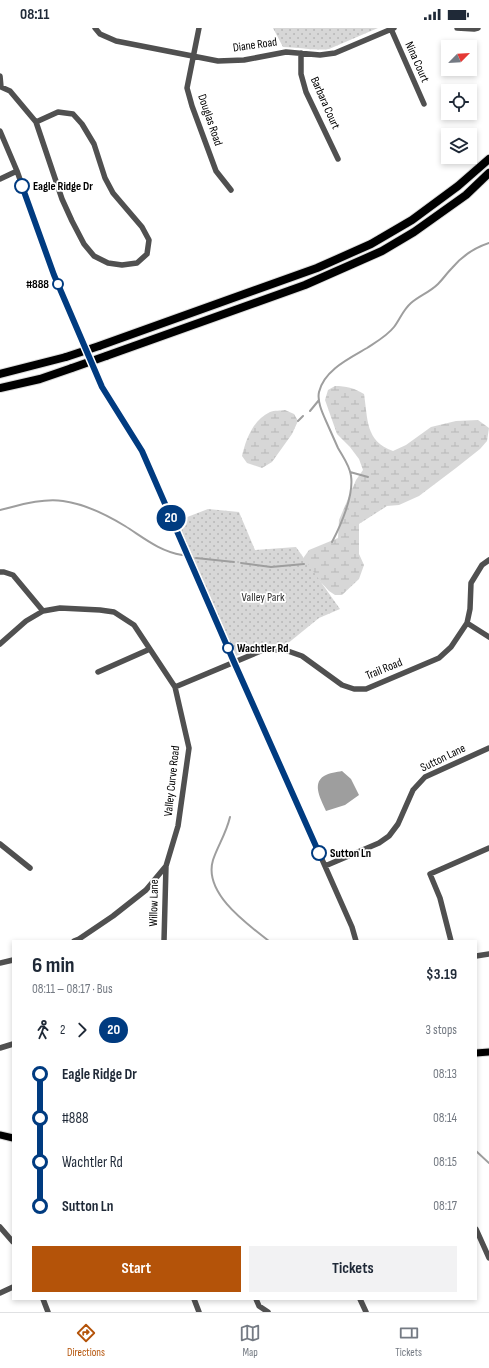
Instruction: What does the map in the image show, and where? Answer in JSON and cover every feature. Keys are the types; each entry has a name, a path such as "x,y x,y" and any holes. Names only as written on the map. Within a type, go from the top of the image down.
{"highway":[{"path":"0,374 66,357 99,346 317,268 371,244 412,220 458,186 489,159"},
{"path":"0,388 40,379 305,285 382,251 414,232 466,195 489,173"}],"main road":[{"path":"477,1053 489,1052"},
{"path":"0,1135 12,1138"}],"street":[{"name":"Diane Road","path":"95,28 100,34 116,40 218,60 244,60 286,52 320,55 336,53 393,28"},
{"name":"Douglas Road","path":"199,28 187,88 192,106 216,171 230,190"},
{"name":"Nina Court","path":"393,28 424,104"},
{"path":"457,28 478,28"},
{"name":"Barbara Court","path":"302,53 300,74 306,92 338,159"},
{"path":"0,76 1,87 10,91 36,122 62,199 84,244 94,256 108,263 122,265 137,263 146,254 149,240 142,227 113,193 105,178 94,144 82,124 73,114 58,112 36,122"},
{"path":"0,132 17,171 54,275 102,387 142,451 352,927 356,940"},
{"path":"0,179 17,171"},
{"name":"Trail Road","path":"175,688 263,650 285,650 302,656 342,685 354,689 366,688 439,658 451,647 467,623 470,609 471,583 482,565 489,560"},
{"path":"0,572 13,575 43,611 26,621 0,644"},
{"name":"Valley Curve Road","path":"43,611 60,608 114,612 134,625 175,688 189,748 178,826 166,866 146,890 112,916 76,940"},
{"path":"467,623 489,636"},
{"path":"98,672 150,649"},
{"name":"Sutton Lane","path":"325,866 379,843 389,836 398,824 412,790 425,777 489,748"},
{"path":"0,844 30,868"},
{"path":"450,940 440,898 430,874 489,848"},
{"name":"Willow Lane","path":"164,940 166,866"},
{"path":"477,956 489,954"},
{"path":"0,963 12,960"},
{"path":"0,1048 12,1044"},
{"path":"0,1227 12,1241"},
{"path":"477,1231 489,1258"},
{"path":"0,1293 12,1288"},
{"path":"43,1300 48,1312"},
{"path":"194,1300 199,1312"},
{"path":"257,1300 260,1306 268,1312"},
{"path":"360,1300 366,1312"}],"green space":[{"path":"273,28 378,28 329,49 318,50 283,47"},
{"path":"335,386 343,386 357,390 364,394 368,420 373,435 384,447 393,451 406,445 431,427 456,421 478,420 489,428 487,441 480,449 419,496 399,505 387,506 359,524 359,554 364,565 359,579 342,595 335,595 329,591 303,563 304,557 309,550 338,538 339,520 356,480 363,470 359,459 337,434 325,400 328,390"},
{"path":"285,410 294,414 298,421 292,434 272,462 262,468 247,463 242,456 248,437 255,425 264,415 270,412"},
{"name":"Valley Park","path":"208,509 239,512 255,550 296,547 340,609 319,618 287,644 263,645 236,656 177,521"}],"shaded area":[{"path":"342,771 351,779 359,795 345,805 326,811 320,798 318,783 324,776"}],"waterway":[{"path":"332,542 343,519 349,501 351,492 351,476 348,465 338,448 320,406 319,392 322,384 326,377 338,366 388,333 394,327 408,306 435,287 464,256 478,247 489,243"},
{"path":"310,411 319,400"},
{"path":"298,421 303,416"},
{"path":"350,472 368,477"},
{"path":"0,510 48,500 71,502 88,507 103,514 159,547 182,555"},
{"path":"196,558 234,562"},
{"path":"241,563 271,567 304,564"},
{"path":"230,817 213,860 212,872 214,884 221,896 239,917 268,940"},
{"path":"477,1152 489,1163"}],"bus line":[{"name":"20","path":"22,186 54,275 102,387 142,451 319,853"}],"place":[{"name":"Eagle Ridge Dr","path":"22,186"},
{"name":"#888","path":"58,284"},
{"name":"Wachtler Rd","path":"228,648"},
{"name":"Sutton Ln","path":"319,853"}]}
